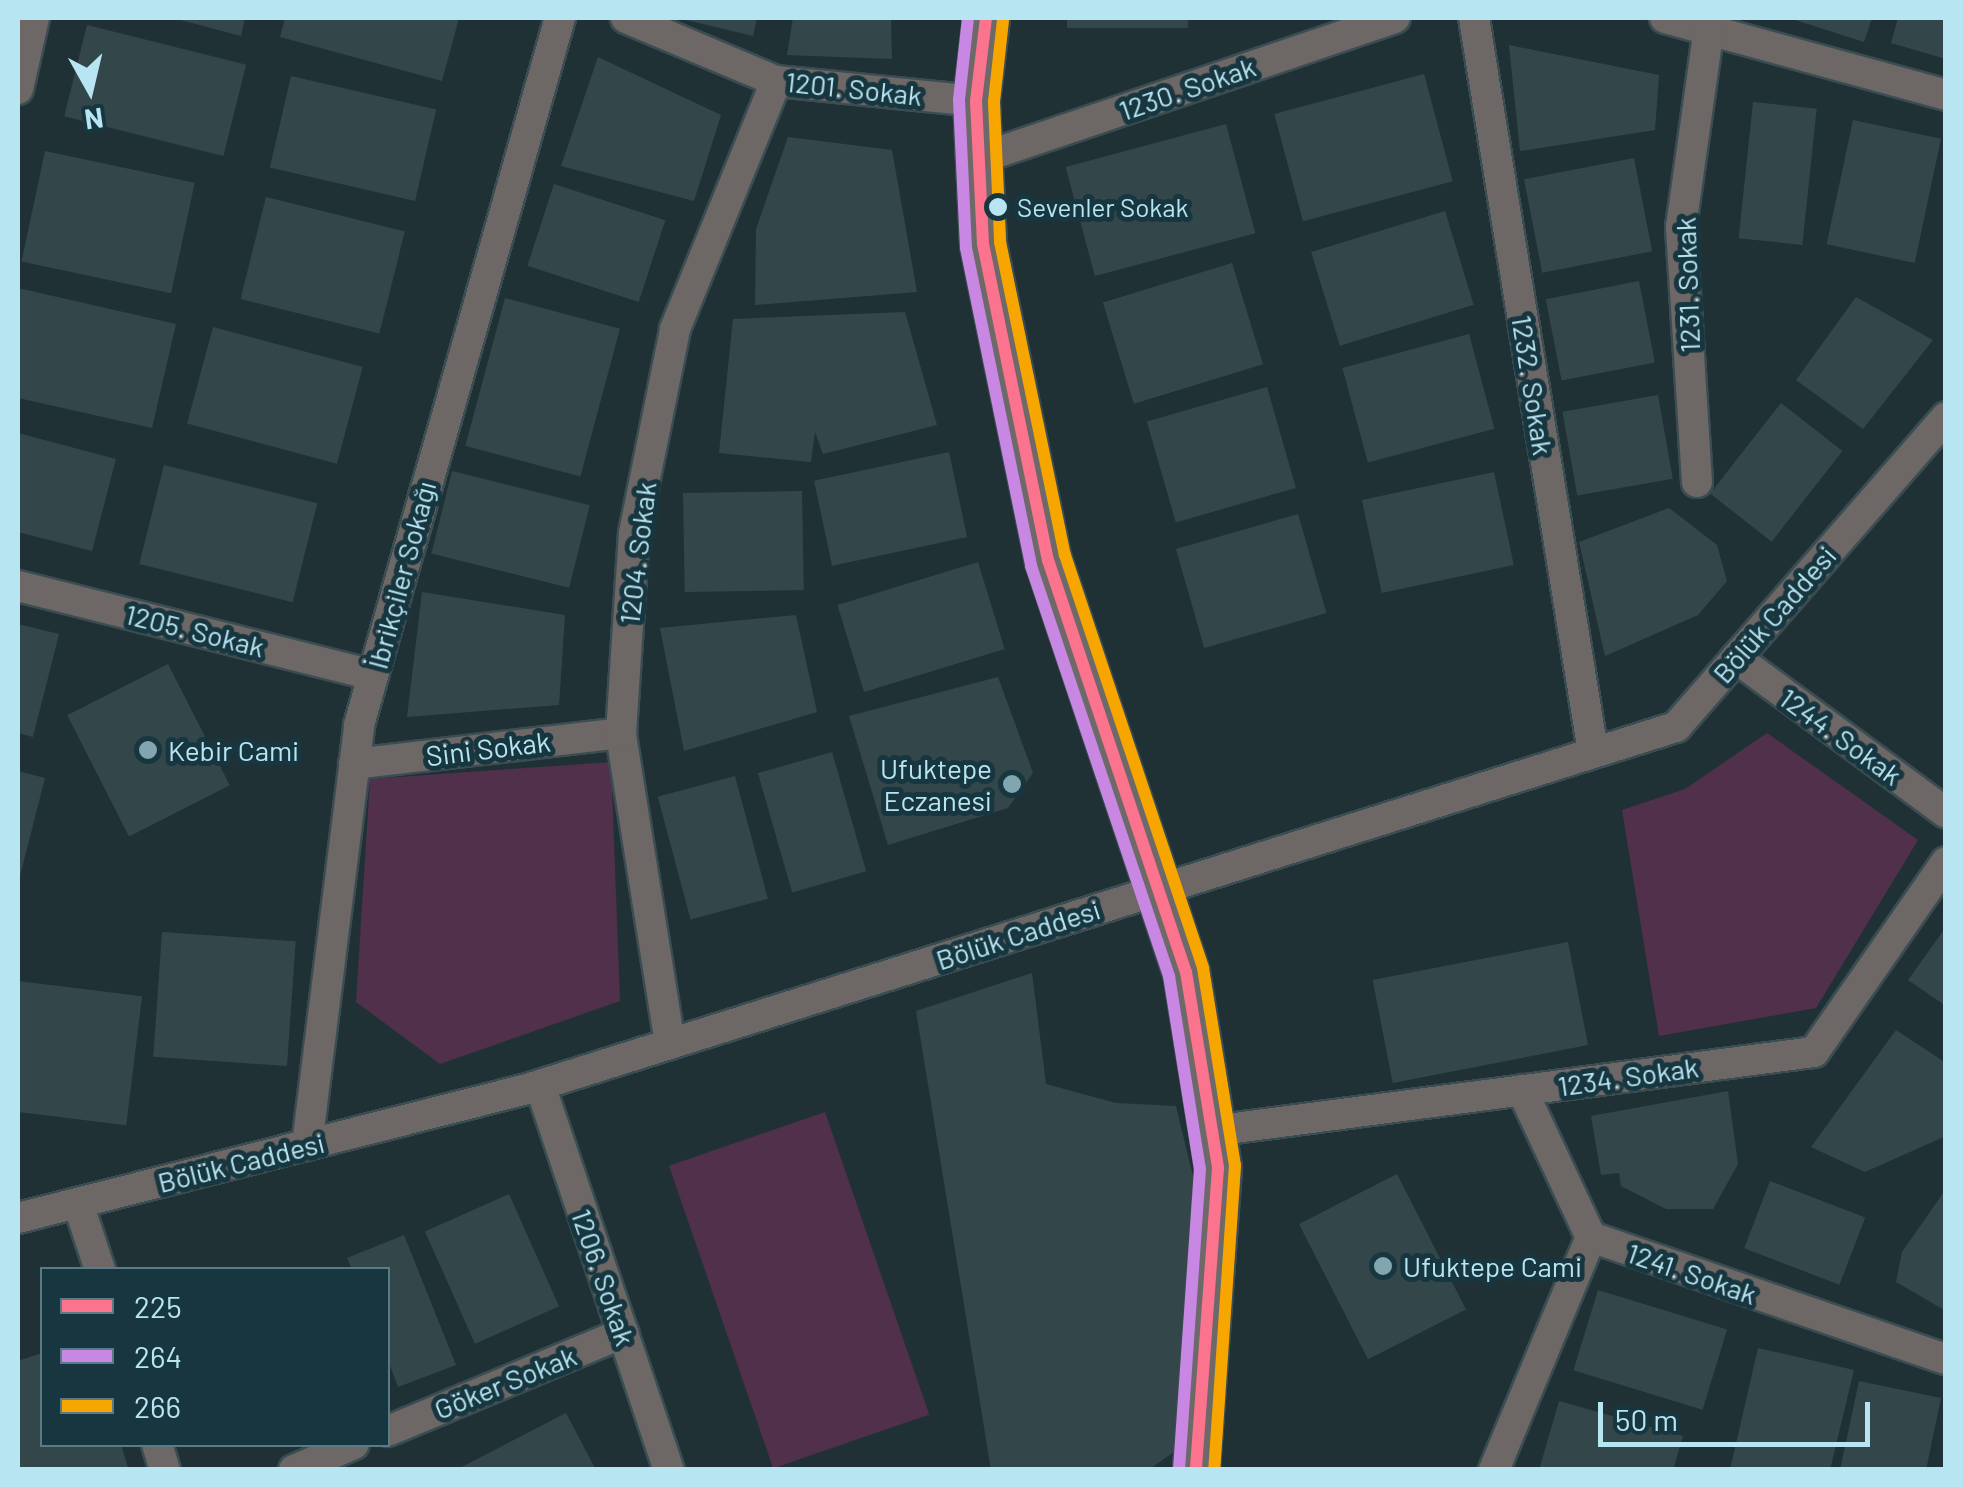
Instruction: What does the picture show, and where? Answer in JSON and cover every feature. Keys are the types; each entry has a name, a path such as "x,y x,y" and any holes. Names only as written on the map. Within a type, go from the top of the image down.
{"main road":[{"path":"986,18 976,101 983,244 1048,560 1186,972 1218,1168 1197,1469"}],"street":[{"path":"18,89 34,18"},
{"name":"İbrikçiler Sokağı","path":"307,1145 354,764 373,675 560,18"},
{"name":"1201. Sokak","path":"626,18 776,81 976,101"},
{"name":"1230. Sokak","path":"978,159 1395,18"},
{"name":"1232. Sokak","path":"1474,18 1592,752"},
{"path":"1665,18 1946,95"},
{"name":"1231. Sokak","path":"1697,482 1681,227 1708,29"},
{"name":"1204. Sokak","path":"670,1044 622,732 634,533 675,329 776,81"},
{"name":"Bölük Caddesi","path":"18,1218 540,1085 1676,727 1946,417"},
{"name":"1205. Sokak","path":"18,586 373,675"},
{"name":"1244. Sokak","path":"1736,658 1946,813"},
{"name":"Sini Sokak","path":"354,764 622,732"},
{"name":"1234. Sokak","path":"1212,1131 1814,1052 1946,862"},
{"name":"1206. Sokak","path":"540,1085 669,1470"},
{"name":"1241. Sokak","path":"1522,1090 1591,1238 1946,1359"},
{"path":"78,1203 99,1267"},
{"path":"1494,1470 1591,1238"},
{"name":"Göker Sokak","path":"390,1430 623,1333"},
{"path":"294,1470 347,1447"}],"shaded area":[{"path":"1767,733 1918,840 1816,1008 1659,1036 1622,810 1685,789"},
{"path":"611,762 620,1001 440,1064 356,1002 370,779"},
{"path":"825,1112 929,1415 773,1468 669,1166"}],"building":[{"path":"173,18 245,18 241,36"},
{"path":"285,18 459,18 442,81 280,37"},
{"path":"678,18 757,18 753,36"},
{"path":"793,18 891,18 892,59 787,55"},
{"path":"1067,18 1188,18 1188,28 1067,28"},
{"path":"1789,18 1872,18 1864,42"},
{"path":"1898,18 1946,18 1946,59 1891,43"},
{"path":"87,25 246,65 223,156 64,116"},
{"path":"1509,45 1659,75 1655,130 1520,151"},
{"path":"598,57 721,115 694,201 561,166"},
{"path":"1424,74 1453,181 1303,221 1274,114"},
{"path":"291,76 436,110 415,201 270,168"},
{"path":"1753,102 1817,109 1802,245 1739,238"},
{"path":"1853,120 1941,139 1915,263 1827,244"},
{"path":"1226,124 1255,233 1095,276 1066,167"},
{"path":"788,137 892,150 917,292 755,305 756,229"},
{"path":"45,151 195,183 171,293 22,262"},
{"path":"1634,158 1652,251 1542,273 1524,179"},
{"path":"554,184 665,220 639,302 527,266"},
{"path":"266,197 405,232 379,333 241,299"},
{"path":"1445,211 1474,305 1340,346 1311,252"},
{"path":"1232,263 1263,364 1134,404 1103,302"},
{"path":"1639,281 1655,362 1562,381 1546,299"},
{"path":"18,288 176,324 152,428 18,398"},
{"path":"1856,297 1933,340 1863,429 1796,380"},
{"path":"505,298 620,329 580,477 465,446"},
{"path":"905,312 937,425 823,454 815,432 811,462 719,453 733,319"},
{"path":"213,327 363,367 337,464 187,424"},
{"path":"1469,334 1494,429 1368,463 1342,368"},
{"path":"1267,387 1296,488 1176,522 1147,421"},
{"path":"1658,395 1673,479 1577,496 1562,412"},
{"path":"1781,403 1842,451 1772,542 1710,494"},
{"path":"18,433 116,459 92,551 18,532"},
{"path":"949,452 967,537 832,566 814,481"},
{"path":"164,465 317,503 293,602 139,564"},
{"path":"452,471 590,505 569,588 431,553"},
{"path":"1494,472 1514,565 1382,593 1362,500"},
{"path":"802,491 804,590 685,592 683,493"},
{"path":"1669,508 1717,545 1727,581 1698,615 1605,656 1579,542"},
{"path":"1298,514 1326,613 1204,648 1176,549"},
{"path":"978,562 1005,649 864,692 837,605"},
{"path":"422,592 565,615 559,705 407,717"},
{"path":"796,615 817,712 684,751 660,628"},
{"path":"18,624 59,634 33,737 18,733"},
{"name":"Kebir Cami","path":"168,664 230,785 129,836 67,715"},
{"path":"998,677 1033,773 1008,808 888,845 849,716"},
{"path":"832,752 866,871 792,892 758,773"},
{"path":"18,771 45,778 19,880 18,880"},
{"path":"735,776 768,899 691,919 658,797"},
{"path":"1946,927 1946,1006 1908,980"},
{"path":"162,932 296,941 287,1066 153,1057"},
{"path":"1568,942 1588,1045 1393,1083 1373,980"},
{"path":"1032,973 1046,1084 1116,1103 1176,1106 1197,1193 1174,1452 1148,1470 991,1470 916,1011"},
{"path":"18,981 142,996 126,1125 18,1112"},
{"path":"1896,1030 1946,1063 1946,1136 1865,1172 1811,1147"},
{"path":"1728,1091 1738,1164 1713,1209 1666,1209 1621,1186 1619,1173 1601,1175 1591,1116"},
{"name":"Ufuktepe Cami","path":"1397,1174 1466,1309 1368,1359 1299,1224"},
{"path":"1770,1181 1865,1218 1839,1285 1744,1248"},
{"path":"1946,1189 1946,1311 1896,1282 1902,1252"},
{"path":"509,1194 559,1306 475,1344 425,1231"},
{"path":"404,1235 456,1365 398,1387 390,1365 390,1267 351,1267 347,1258"},
{"path":"1598,1290 1727,1329 1703,1410 1573,1370"},
{"path":"1758,1348 1854,1370 1830,1470 1730,1470"},
{"path":"40,1354 40,1447 122,1447 128,1468 18,1470 18,1361"},
{"path":"1859,1381 1941,1398 1926,1470 1840,1470"},
{"path":"1559,1401 1683,1436 1673,1470 1539,1470"},
{"path":"566,1413 596,1470 456,1470"}],"transit line":[{"name":"264","path":"968,18 959,100 966,248 1031,566 1169,976 1200,1169 1179,1469"},
{"name":"225","path":"986,18 976,101 983,244 1048,560 1186,972 1218,1168 1196,1470"},
{"name":"266","path":"1003,20 994,102 1000,242 1065,555 1203,968 1235,1165 1214,1470"}],"place":[{"name":"Sevenler Sokak","path":"998,207"},
{"name":"Kebir Cami","path":"148,750"},
{"name":"Ufuktepe Eczanesi","path":"1012,784"},
{"name":"Ufuktepe Cami","path":"1383,1266"}]}
